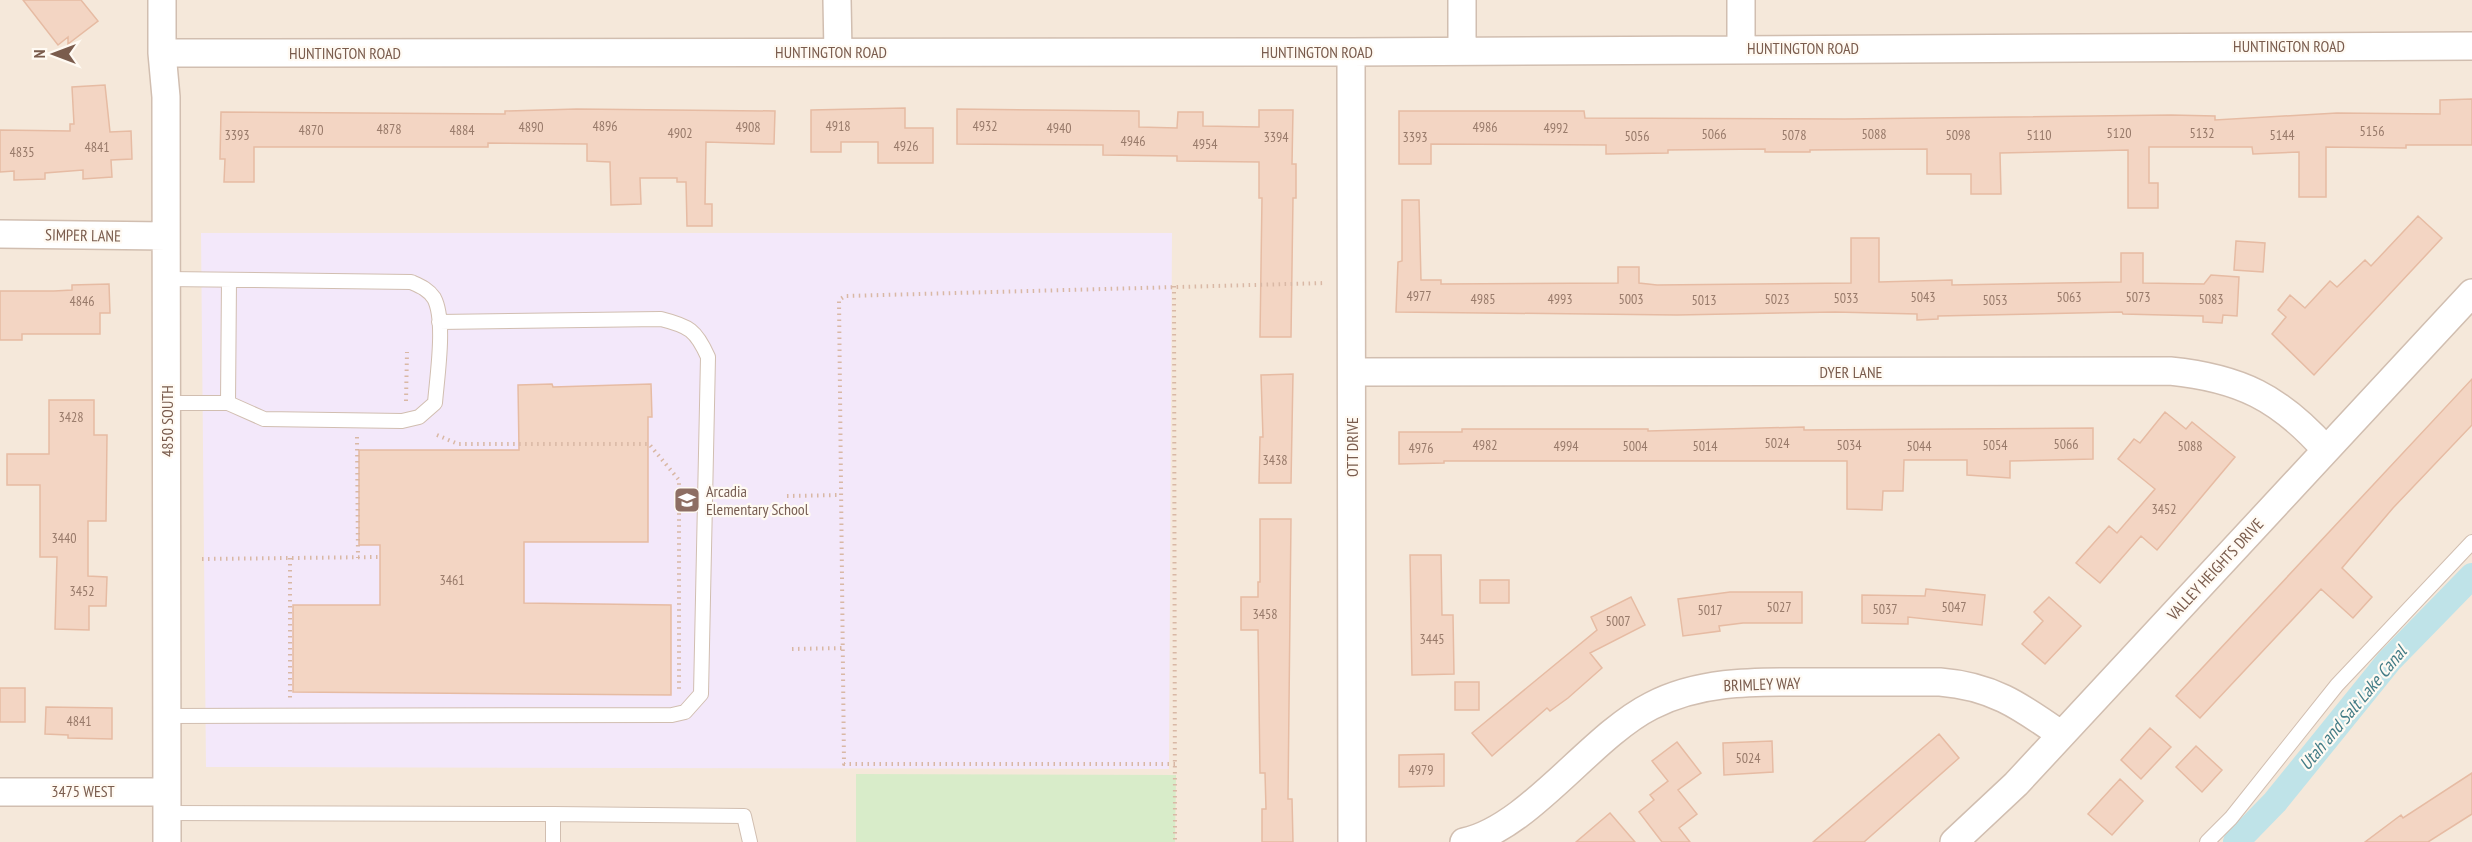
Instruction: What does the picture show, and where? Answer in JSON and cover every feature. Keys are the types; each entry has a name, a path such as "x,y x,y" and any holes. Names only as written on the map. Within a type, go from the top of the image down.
{"street":[{"name":"4850 SOUTH","path":"162,0 162,53 166,97 167,842"},
{"path":"837,0 838,52"},
{"path":"1462,0 1462,51"},
{"path":"1741,0 1741,48"},
{"name":"HUNTINGTON ROAD","path":"162,53 1351,52 1741,48 2472,46"},
{"name":"OTT DRIVE","path":"1351,52 1352,842"},
{"name":"SIMPER LANE","path":"0,234 166,236"},
{"name":"VALLEY HEIGHTS DRIVE","path":"1953,842 2016,784 2472,293"},
{"name":"DYER LANE","path":"1352,372 2170,371 2204,375 2268,398 2300,420 2326,450"},
{"name":"BRIMLEY WAY","path":"1464,842 1499,827 1620,727 1650,706 1703,687 1759,682 1968,684 2009,700 2060,734"},
{"name":"3475 WEST","path":"0,792 167,803"}],"lane":[{"path":"166,279 411,282 425,287 435,299 439,322 435,403 419,417 402,421 264,419 228,403 167,403"},
{"path":"228,403 229,280"},
{"path":"167,716 672,716 685,712 701,694 708,357 700,339 685,326 661,320 439,322"},
{"path":"2207,842 2230,818 2337,685 2472,542"},
{"path":"167,803 553,814 744,816 750,842"},
{"path":"553,814 553,842"}],"path":[{"path":"1175,764 844,764 839,300 845,296 1327,283"},
{"path":"1174,286 1175,842"},
{"path":"406,402 407,352"},
{"path":"357,433 358,558"},
{"path":"437,435 458,444 650,444 679,480 679,690"},
{"path":"787,496 841,495"},
{"path":"202,559 380,557"},
{"path":"290,558 290,702"},
{"path":"792,649 843,648"}],"shaded area":[{"path":"0,0 2472,0 2472,842 0,842"},
{"name":"Arcadia Elementary School","path":"201,233 1172,233 1169,769 206,767"}],"green space":[{"path":"856,774 1176,775 1175,842 856,842"}],"building":[{"path":"23,0 81,0 98,21 68,44 68,37 58,45"},
{"path":"105,85 110,132 131,131 132,159 111,160 112,177 83,179 83,170 45,173 45,179 14,180 14,171 0,172 0,130 70,131 70,124 74,124 72,87"},
{"path":"2472,99 2472,145 2406,145 2406,148 2326,147 2326,197 2299,197 2299,152 2253,154 2252,147 2149,147 2149,183 2158,183 2158,208 2128,208 2128,150 2000,153 2001,194 1971,194 1971,174 1927,174 1927,149 1810,150 1810,152 1765,152 1765,149 1668,150 1668,153 1606,154 1606,145 1431,144 1431,164 1399,164 1399,111 1584,111 1585,118 1845,119 2171,115 2215,116 2215,120 2337,113 2440,114 2440,100"},
{"path":"905,108 905,128 933,128 933,163 878,163 878,142 841,142 841,152 811,152 811,110"},
{"path":"577,109 775,111 774,144 706,142 705,204 712,204 712,226 687,226 686,182 677,182 677,178 640,178 641,204 611,205 610,162 587,161 587,144 488,143 488,147 254,147 254,182 224,182 225,159 220,159 221,112 505,114 505,111"},
{"path":"957,109 1139,111 1139,127 1177,128 1178,112 1203,112 1203,126 1259,127 1259,110 1293,110 1292,164 1296,164 1296,198 1293,198 1291,337 1260,337 1262,198 1259,198 1259,162 1177,161 1177,156 1103,155 1103,145 957,144"},
{"path":"1402,200 1419,200 1421,280 1441,280 1441,284 1618,283 1618,267 1639,267 1639,283 1657,285 1851,283 1851,238 1879,238 1879,282 1952,280 1952,285 2121,282 2121,253 2143,253 2143,283 2204,284 2211,275 2239,277 2237,316 2223,315 2222,323 2203,322 2203,316 2123,314 2122,312 1938,316 1938,319 1917,320 1917,314 1835,312 1677,315 1396,312 1398,262 1402,261"},
{"path":"2418,216 2442,238 2314,375 2272,334 2286,317 2278,310 2290,295 2305,308 2330,281 2337,287 2365,260 2371,266"},
{"path":"2236,241 2265,243 2263,272 2234,270"},
{"path":"109,284 110,313 100,313 100,334 22,334 22,340 0,340 0,291 72,290 72,285"},
{"path":"1293,374 1291,483 1259,483 1260,437 1263,437 1261,375"},
{"path":"2472,379 2472,425 2393,508 2342,568 2372,597 2353,618 2321,589 2200,718 2176,696"},
{"path":"552,384 553,387 651,384 652,417 648,417 648,542 524,542 524,603 671,605 671,695 293,692 293,605 380,605 380,545 359,545 359,450 519,450 518,385"},
{"path":"49,400 94,400 94,435 107,435 106,521 88,521 88,576 107,577 106,606 89,606 89,630 55,629 57,557 40,557 40,485 7,485 7,454 49,454"},
{"path":"2165,412 2186,429 2192,422 2235,457 2157,550 2141,536 2100,583 2076,563 2109,526 2117,533 2155,489 2118,459 2134,439 2140,443"},
{"path":"1804,427 1804,430 2093,428 2093,459 2010,461 2010,478 1967,475 1967,460 1904,460 1903,491 1883,491 1882,510 1847,509 1847,461 1444,461 1444,463 1399,464 1399,432 1462,432 1462,429 1648,429 1648,431"},
{"path":"1260,519 1291,519 1288,799 1292,799 1293,842 1262,842 1262,809 1266,809 1265,773 1260,773 1258,630 1241,630 1241,597 1258,597"},
{"path":"1410,555 1441,555 1442,615 1453,615 1454,674 1412,675"},
{"path":"1480,580 1509,580 1509,603 1480,603"},
{"path":"1926,589 1985,595 1982,625 1908,617 1908,624 1862,623 1862,595 1925,596"},
{"path":"1730,592 1802,592 1802,623 1743,623 1719,626 1720,631 1683,636 1678,599"},
{"path":"1631,597 1645,625 1590,653 1602,668 1568,698 1550,711 1547,708 1492,756 1472,733 1597,630 1591,617"},
{"path":"2049,597 2081,626 2045,664 2022,644 2043,621 2034,612"},
{"path":"1455,682 1479,682 1479,710 1455,710"},
{"path":"0,688 25,688 25,722 0,722"},
{"path":"46,707 112,708 112,739 68,738 68,735 45,734"},
{"path":"2150,728 2171,747 2141,779 2121,760"},
{"path":"1939,734 1959,758 1864,842 1813,842"},
{"path":"1772,741 1773,772 1724,775 1723,743"},
{"path":"1677,742 1701,773 1678,790 1697,814 1679,828 1690,842 1662,842 1639,812 1654,800 1650,795 1668,781 1652,761"},
{"path":"2196,746 2222,770 2202,792 2176,767"},
{"path":"1444,754 1444,786 1399,787 1399,755"},
{"path":"2472,773 2472,814 2428,842 2365,842 2401,815 2403,818"},
{"path":"2120,779 2143,801 2112,835 2088,814"},
{"path":"1610,813 1635,842 1576,842"}],"waterway":[{"name":"Utah and Salt Lake Canal","path":"2236,842 2275,802 2389,661 2472,576"}],"place":[{"name":"Arcadia Elementary School","path":"687,500"}]}
